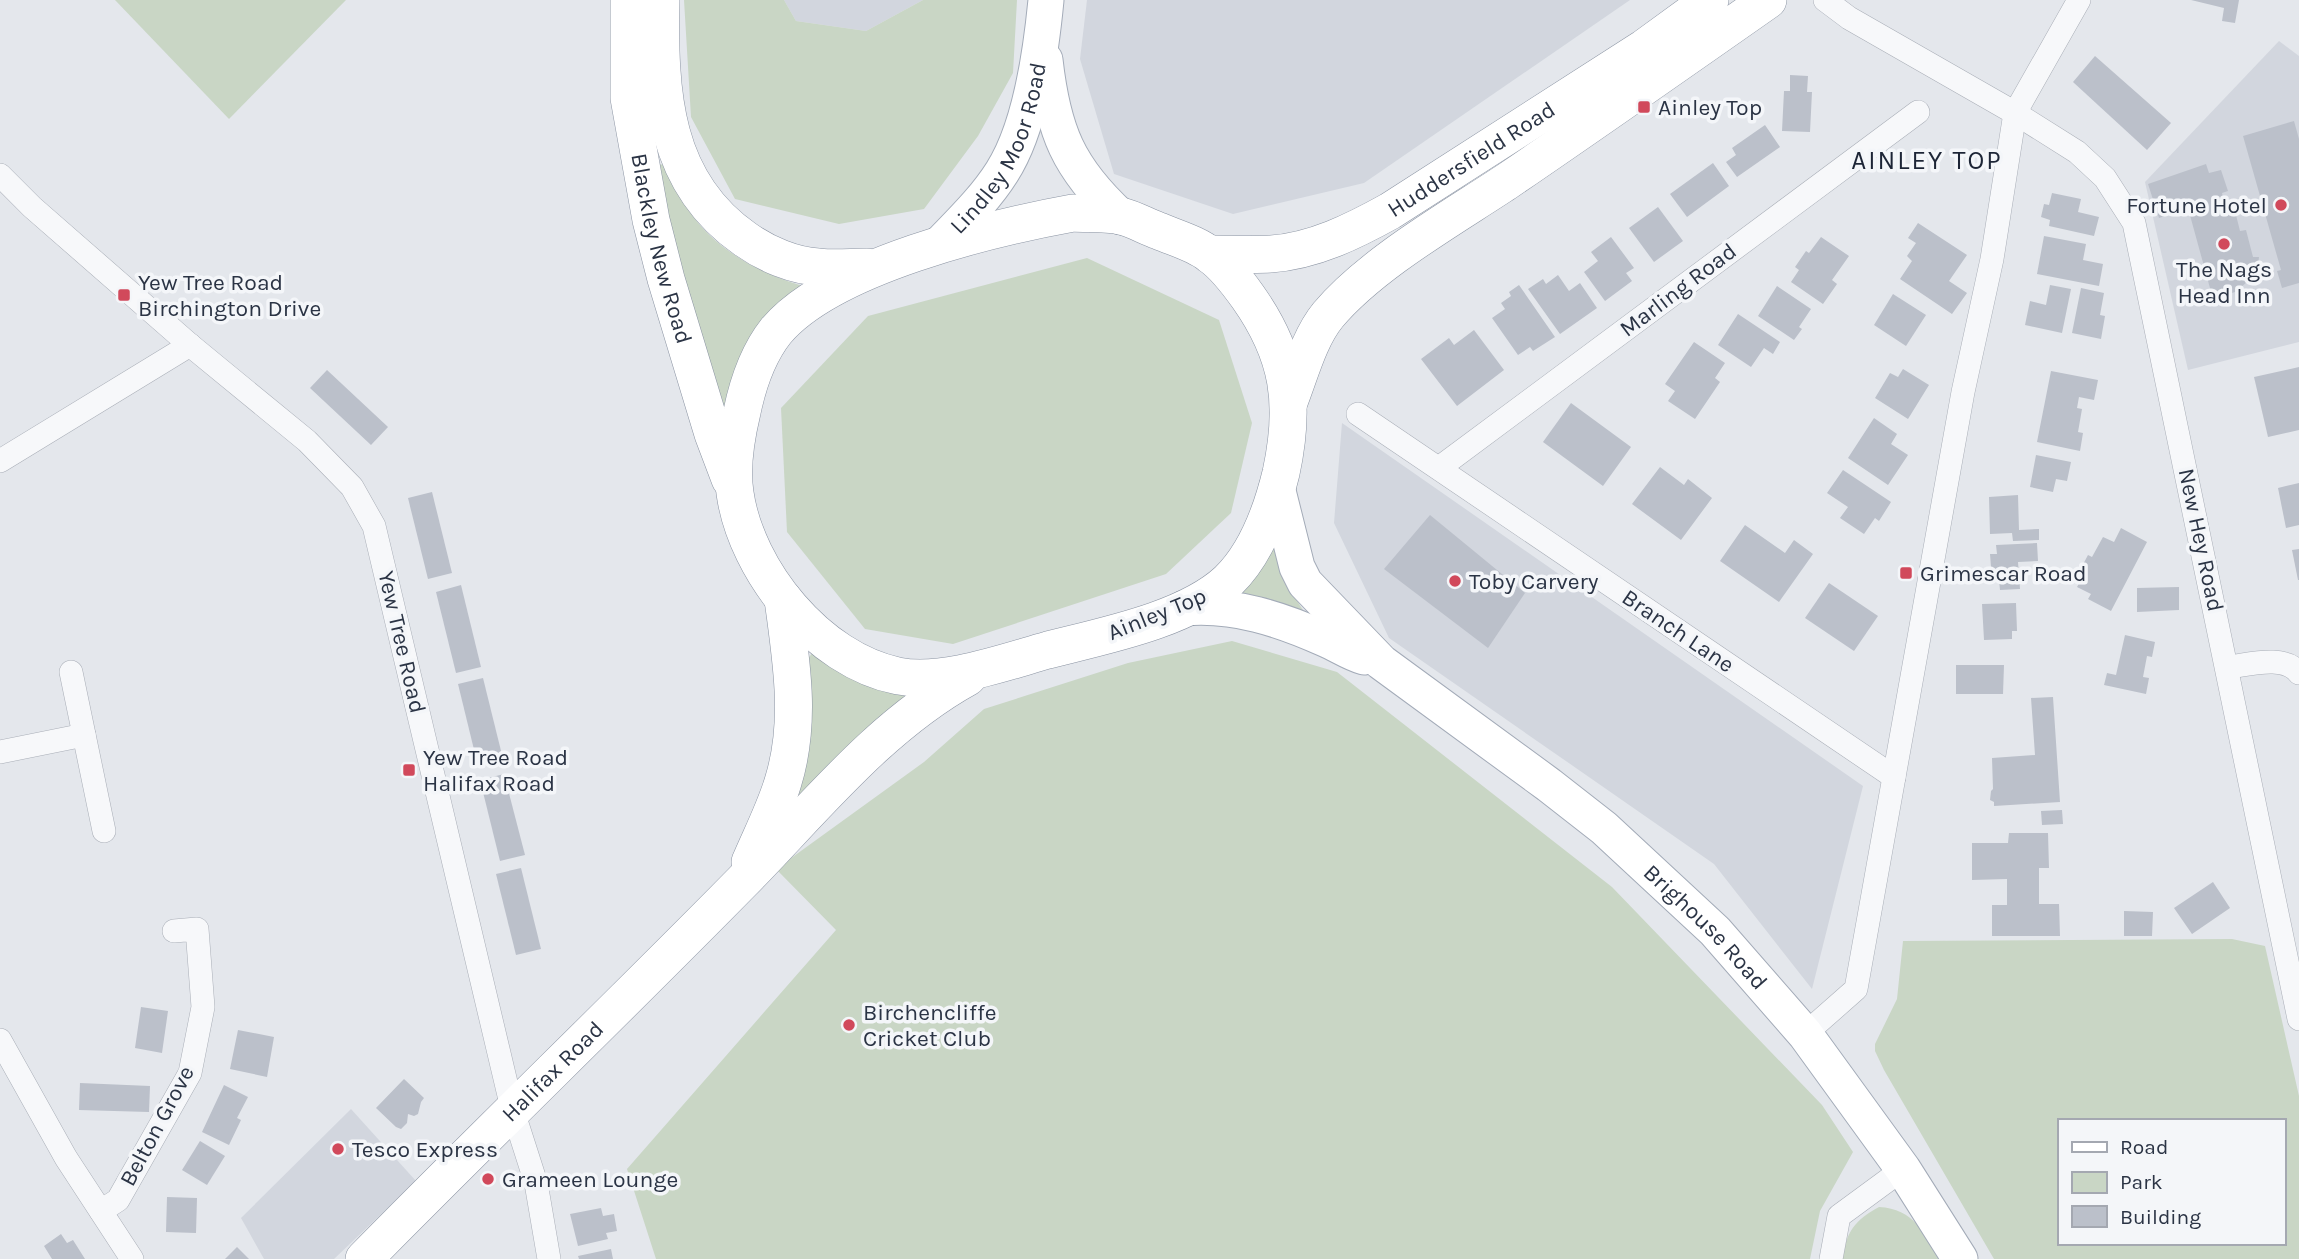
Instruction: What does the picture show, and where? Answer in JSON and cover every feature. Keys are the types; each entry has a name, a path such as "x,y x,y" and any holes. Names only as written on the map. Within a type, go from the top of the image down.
{"highway":[{"name":"Blackley New Road","path":"629,0 629,98 653,228 712,434 734,489"},
{"name":"Blackley New Road","path":"661,0 662,75 670,134 688,178 700,197 732,230 775,256 817,267 879,267"},
{"name":"Huddersfield Road","path":"1210,254 1273,254 1303,248 1354,231 1390,211 1644,48 1710,0"},
{"name":"Huddersfield Road","path":"1288,403 1317,334 1326,318 1349,291 1768,0"},
{"name":"Huddersfield Road","path":"1560,145 1590,135 1701,58 1792,0"},
{"name":"Ainley Top","path":"1073,213 1122,216 1210,254 1240,285 1264,320 1279,352 1288,403 1287,443 1278,487 1258,539 1231,578 1213,593 1185,608 1124,630 988,666 946,676 899,677 861,663 832,648 783,599 752,551 734,489 737,434 750,376 775,332 804,306 841,284 939,245 1042,219 1073,213"},
{"name":"Halifax Road","path":"741,883 783,783 792,744 794,678 783,599"},
{"name":"Halifax Road","path":"364,1259 512,1108 741,883 857,763 904,720 940,692 988,666"}],"main road":[{"name":"Lindley Moor Road","path":"939,245 981,202 1012,154 1030,96 1042,40 1046,0"},
{"name":"Lindley Moor Road","path":"1042,40 1050,102 1057,128 1085,180 1122,216"},
{"path":"1278,487 1297,566 1305,583 1381,662"},
{"path":"1185,608 1209,606 1261,614 1328,640 1347,652 1381,662"},
{"name":"Brighouse Road","path":"1381,662 1604,828 1715,931 1805,1034 1903,1169 1960,1259"}],"street":[{"path":"1825,0 1849,18 2015,113"},
{"path":"1805,1034 1856,989 1963,392 1992,259 2015,113 2079,0"},
{"name":"Marling Road","path":"1439,468 1918,112"},
{"name":"New Hey Road","path":"2015,113 2069,146 2093,166 2116,192 2134,223 2299,1019"},
{"name":"Yew Tree Road","path":"0,175 190,345 307,441 352,487 374,526 512,1108 536,1183 549,1259"},
{"path":"0,461 190,345"},
{"name":"Branch Lane","path":"1358,414 1894,777"},
{"path":"2228,667 2272,663 2291,666 2299,673"},
{"path":"71,672 104,831"},
{"path":"0,752 84,735"},
{"name":"Belton Grove","path":"101,1211 118,1200 190,1073 203,1007 197,929 174,931"},
{"path":"0,1040 66,1158 132,1259"},
{"path":"1831,1259 1839,1216 1903,1169"}],"shaded area":[{"path":"784,0 923,0 866,31 796,21"},
{"path":"1087,0 1630,0 1364,183 1233,214 1114,174 1080,59"},
{"path":"2279,41 2299,56 2299,342 2188,370 2145,182"},
{"path":"1342,423 1863,786 1812,989 1714,864 1389,638 1334,523"},
{"path":"351,1109 416,1181 334,1259 264,1259 241,1218"}],"green space":[{"path":"115,0 346,0 229,119"},
{"path":"684,0 784,0 796,21 866,31 923,0 1017,0 1013,73 978,136 924,209 839,224 735,199 691,117"},
{"path":"653,163 664,165 699,224 726,249 776,277 811,288 726,416 671,238"},
{"path":"1087,258 1219,320 1252,423 1231,513 1166,574 953,644 865,629 787,532 781,408 868,316"},
{"path":"1272,536 1294,596 1306,615 1221,596"},
{"path":"1232,641 1337,672 1612,887 1822,1105 1853,1152 1820,1211 1810,1259 656,1259 627,1169 836,930 776,869 924,762 984,709 1128,663"},
{"path":"815,649 921,688 790,815 805,663"},
{"path":"2232,939 2265,946 2299,1096 2299,1259 1994,1259 1875,1051 1875,1044 1897,999 1903,941"},
{"path":"1879,1207 1901,1212 1909,1217 1922,1231 1940,1259 1842,1259 1846,1241 1853,1228 1863,1217"}],"building":[{"path":"2191,0 2239,0 2235,23 2222,21 2224,8"},
{"path":"2095,56 2171,123 2147,150 2073,82"},
{"path":"1790,75 1808,76 1807,92 1812,92 1810,132 1782,131 1784,91 1790,91"},
{"name":"Fortune Hotel","path":"2294,121 2299,139 2299,283 2282,288 2277,271 2281,270 2243,136"},
{"path":"1765,125 1780,147 1737,177 1726,162 1736,155 1732,148"},
{"path":"1713,163 1729,186 1687,217 1670,194"},
{"name":"The Nags Head Inn","path":"2206,164 2209,173 2221,170 2228,191 2222,193 2225,206 2233,203 2240,231 2246,230 2253,257 2259,257 2257,272 2250,284 2247,282 2235,292 2213,299 2188,208 2159,218 2148,184"},
{"path":"2052,193 2081,199 2078,212 2099,217 2094,236 2049,226 2050,220 2041,217 2044,204 2049,205"},
{"path":"1658,207 1683,241 1654,262 1629,228"},
{"path":"1918,223 1967,255 1949,281 1967,293 1952,314 1900,279 1912,261 1907,256 1916,243 1908,238"},
{"path":"2044,236 2086,244 2083,260 2103,264 2099,286 2037,274"},
{"path":"1611,237 1634,268 1626,273 1632,281 1605,301 1584,272 1598,261 1591,252"},
{"path":"1821,237 1849,256 1832,280 1837,284 1823,304 1791,282 1799,270 1795,267 1806,251 1809,253"},
{"path":"1558,275 1569,291 1580,283 1597,308 1560,334 1528,289 1543,279 1546,284"},
{"path":"1519,285 1555,337 1533,351 1530,347 1518,355 1492,318 1505,309 1501,303 1511,296 1509,292"},
{"path":"2050,285 2071,289 2062,333 2025,325 2030,301 2046,305"},
{"path":"1777,286 1811,309 1794,340 1758,316"},
{"path":"2081,288 2104,293 2100,315 2105,316 2101,339 2072,333"},
{"path":"1893,294 1926,315 1906,346 1874,325"},
{"path":"1738,314 1780,342 1773,354 1764,348 1751,367 1718,345"},
{"path":"1474,330 1504,370 1457,406 1421,359 1449,338 1454,345"},
{"path":"1694,342 1725,363 1715,378 1720,382 1695,419 1668,401 1675,391 1665,384"},
{"path":"2299,367 2299,430 2268,437 2254,377"},
{"path":"1903,369 1929,385 1908,419 1875,398 1890,373 1898,377"},
{"path":"327,370 388,427 371,445 310,388"},
{"path":"2051,371 2098,380 2094,400 2079,397 2077,408 2082,409 2078,432 2083,433 2080,451 2037,442"},
{"path":"1571,403 1631,447 1603,486 1543,442"},
{"path":"1874,418 1897,434 1891,444 1908,455 1888,485 1848,458"},
{"path":"2036,455 2071,462 2067,481 2056,479 2053,492 2030,487"},
{"path":"1660,467 1684,485 1688,479 1712,498 1681,540 1632,504"},
{"path":"1843,470 1891,502 1879,521 1875,518 1864,534 1840,518 1848,507 1827,493"},
{"path":"2299,483 2299,525 2286,528 2278,488"},
{"path":"432,492 452,573 428,579 408,498"},
{"path":"2018,495 2019,530 2039,529 2039,540 2013,541 2012,533 1990,534 1989,497"},
{"name":"Toby Carvery","path":"1430,515 1525,593 1488,648 1384,569"},
{"path":"1745,525 1785,553 1794,540 1813,554 1779,602 1720,561"},
{"path":"2121,528 2147,542 2111,611 2088,599 2091,594 2077,587 2085,573 2080,570 2088,555 2092,557 2103,537 2114,542"},
{"path":"2037,543 2038,561 2018,562 2020,589 2000,590 1999,580 1992,580 1990,554 1997,554 1996,545"},
{"path":"2299,549 2299,580 2298,580 2292,550"},
{"path":"1829,583 1878,616 1854,651 1805,618"},
{"path":"461,585 481,667 456,673 436,592"},
{"path":"2179,587 2179,610 2137,612 2137,588"},
{"path":"2016,603 2017,631 2012,631 2012,639 1984,640 1982,604"},
{"path":"2125,635 2155,642 2152,657 2147,656 2143,677 2149,678 2146,694 2104,685 2107,673 2116,675"},
{"path":"1956,665 2004,665 2003,694 1956,694"},
{"path":"483,678 503,759 478,766 458,684"},
{"path":"2053,697 2060,802 1994,806 1994,802 1990,800 1993,789 1992,758 2035,755 2031,698"},
{"path":"504,774 525,855 500,861 480,780"},
{"path":"2062,810 2063,824 2042,825 2041,811"},
{"path":"2009,833 2048,833 2049,868 2039,868 2039,904 2059,904 2060,936 1992,936 1992,905 2007,905 2007,879 1972,880 1972,843 2008,843"},
{"path":"521,868 541,949 516,955 496,874"},
{"path":"2213,882 2230,908 2192,934 2174,908"},
{"path":"2124,911 2153,912 2152,936 2124,936"},
{"path":"141,1007 168,1011 162,1053 135,1048"},
{"path":"238,1030 274,1037 267,1077 230,1069"},
{"path":"404,1079 424,1098 418,1114 408,1114 407,1123 401,1129 376,1108"},
{"path":"80,1083 150,1086 149,1112 79,1110"},
{"path":"224,1085 248,1097 237,1118 241,1120 229,1145 202,1132"},
{"path":"200,1141 225,1156 207,1185 182,1170"},
{"path":"167,1197 197,1198 196,1233 166,1232"},
{"path":"601,1208 603,1216 614,1214 617,1231 606,1233 608,1239 578,1246 570,1214"},
{"path":"61,1234 67,1243 73,1240 85,1259 52,1259 44,1246"},
{"path":"237,1247 249,1259 225,1259"},
{"path":"611,1249 613,1259 579,1259 578,1256"}],"place":[{"name":"Ainley Top","path":"1644,107"},
{"name":"Fortune Hotel","path":"2281,205"},
{"name":"The Nags Head Inn","path":"2224,244"},
{"name":"Yew Tree Road Birchington Drive","path":"124,295"},
{"name":"Grimescar Road","path":"1906,573"},
{"name":"Toby Carvery","path":"1455,581"},
{"name":"Yew Tree Road Halifax Road","path":"409,770"},
{"name":"Birchencliffe Cricket Club","path":"849,1025"},
{"name":"Tesco Express","path":"338,1149"},
{"name":"Grameen Lounge","path":"488,1179"}],"district":[{"name":"AINLEY TOP","path":"1927,160"}]}
